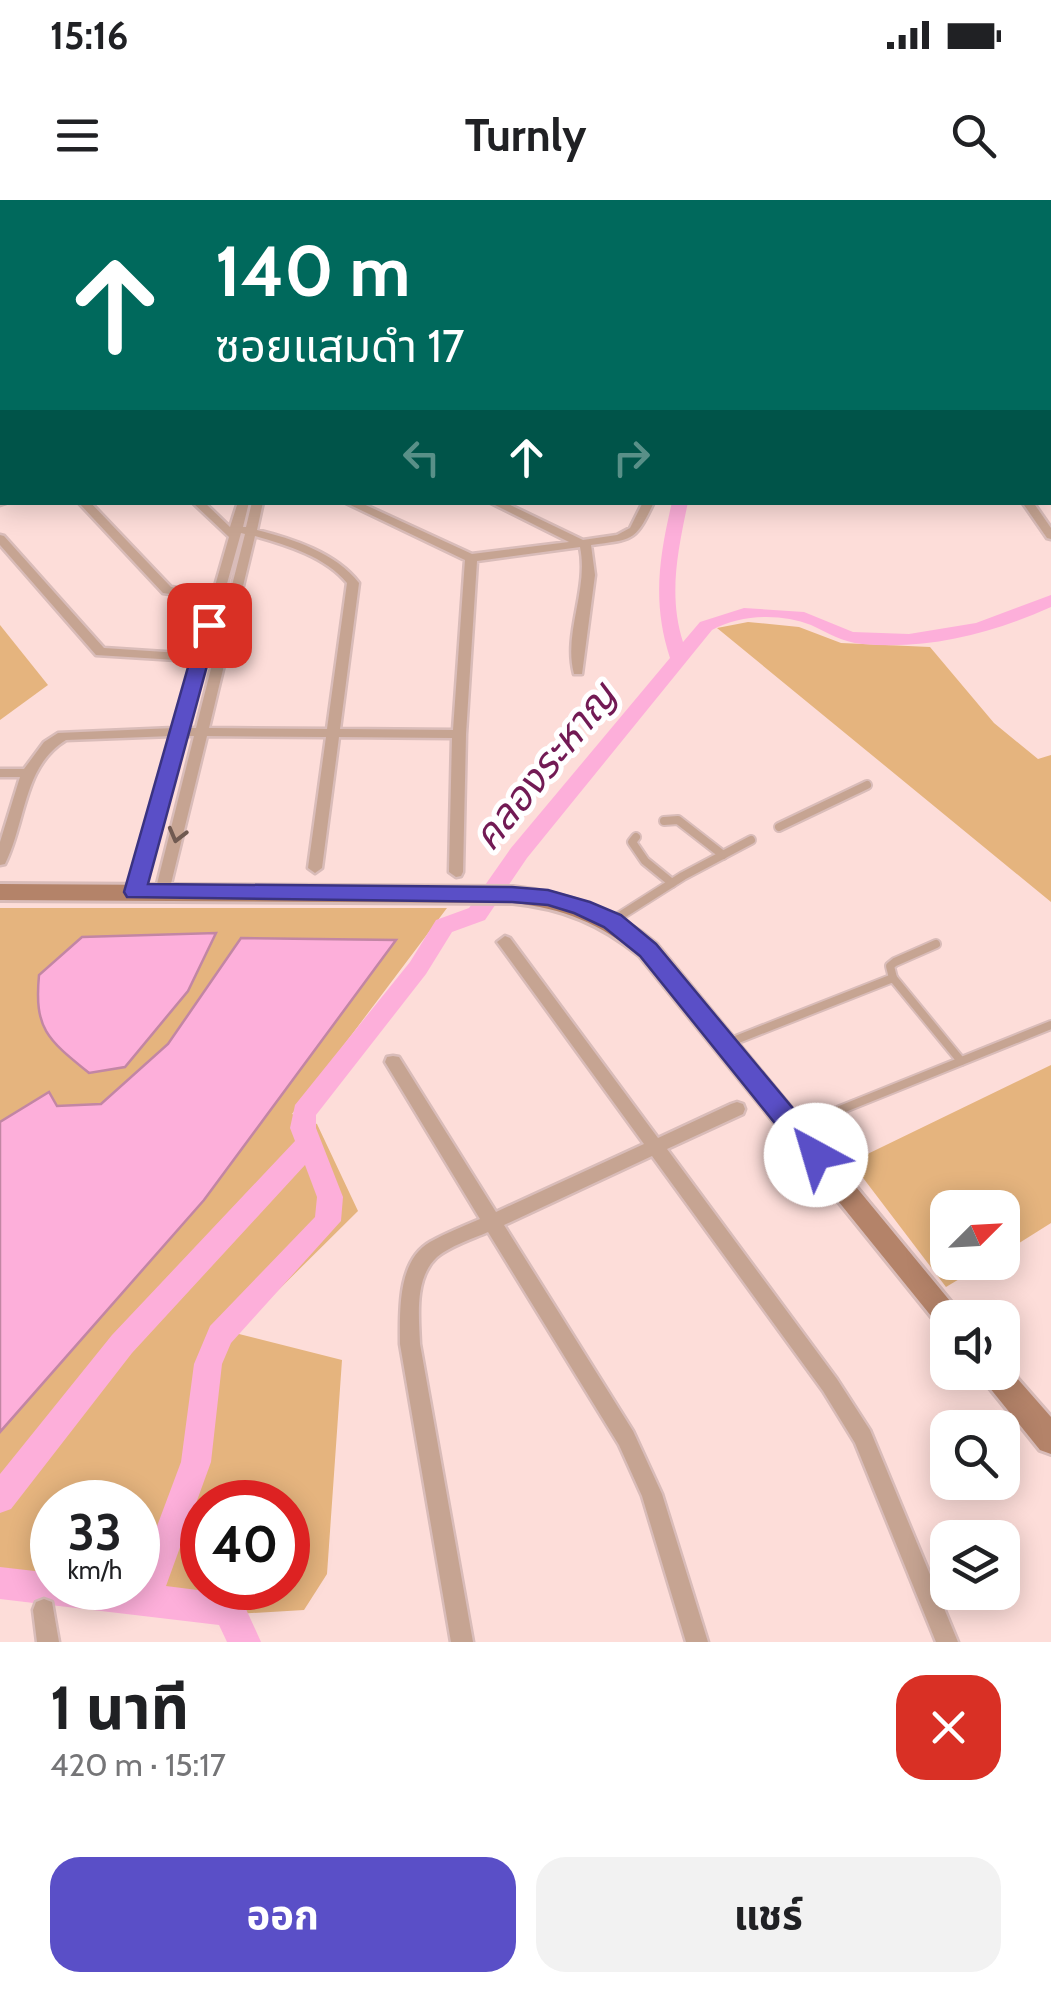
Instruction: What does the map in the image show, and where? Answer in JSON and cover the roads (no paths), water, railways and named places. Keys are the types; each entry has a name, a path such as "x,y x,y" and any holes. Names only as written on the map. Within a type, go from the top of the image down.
{"street":[{"path":"86,505 166,590 216,598"},
{"path":"201,505 234,532 250,530 278,539 351,577 315,868"},
{"path":"135,892 243,505"},
{"path":"162,892 257,505"},
{"path":"356,505 471,558 586,544 630,534 646,505"},
{"path":"501,505 586,544"},
{"path":"1029,505 1051,536"},
{"path":"0,538 100,652 200,658"},
{"path":"578,671 575,640 590,569 586,544"},
{"path":"455,883 459,734 471,558"},
{"path":"209,625 229,625"},
{"path":"191,692 211,692"},
{"path":"0,860 42,747 63,736 180,732 459,734"},
{"path":"0,773 30,773"},
{"path":"165,787 190,787"},
{"path":"0,892 162,892 455,883 548,898 612,921 648,950 935,1300"},
{"path":"505,942 830,1385 863,1437 947,1642"},
{"path":"393,1062 626,1438 652,1494 697,1642"},
{"path":"462,1642 410,1344 410,1306 415,1274 423,1258 433,1249 736,1109"},
{"path":"1011,1390 1051,1440"},
{"path":"44,1610 48,1642"}],"lane":[{"path":"779,827 867,785"},
{"path":"664,821 678,820 723,855"},
{"path":"636,837 632,842 638,853 672,882"},
{"path":"612,921 672,882 751,840"},
{"path":"936,944 894,962 890,966 892,978 962,1061"},
{"path":"726,1044 892,978"},
{"path":"794,1128 1051,1025"}],"waterway":[{"path":"679,505 665,598 679,658"},
{"name":"คลองระหาญ","path":"309,1143 303,1128 304,1112 418,968 444,926 477,914 519,853 706,626 744,613 775,613 804,617 853,637 909,640 982,627 1051,600"},
{"name":"คลองระหาญ","path":"0,1498 122,1344 309,1143"},
{"path":"160,1559 196,1462 208,1364 220,1335 328,1221 330,1197 309,1143"},
{"path":"0,1583 30,1587"},
{"path":"160,1602 229,1610 244,1642"}]}
